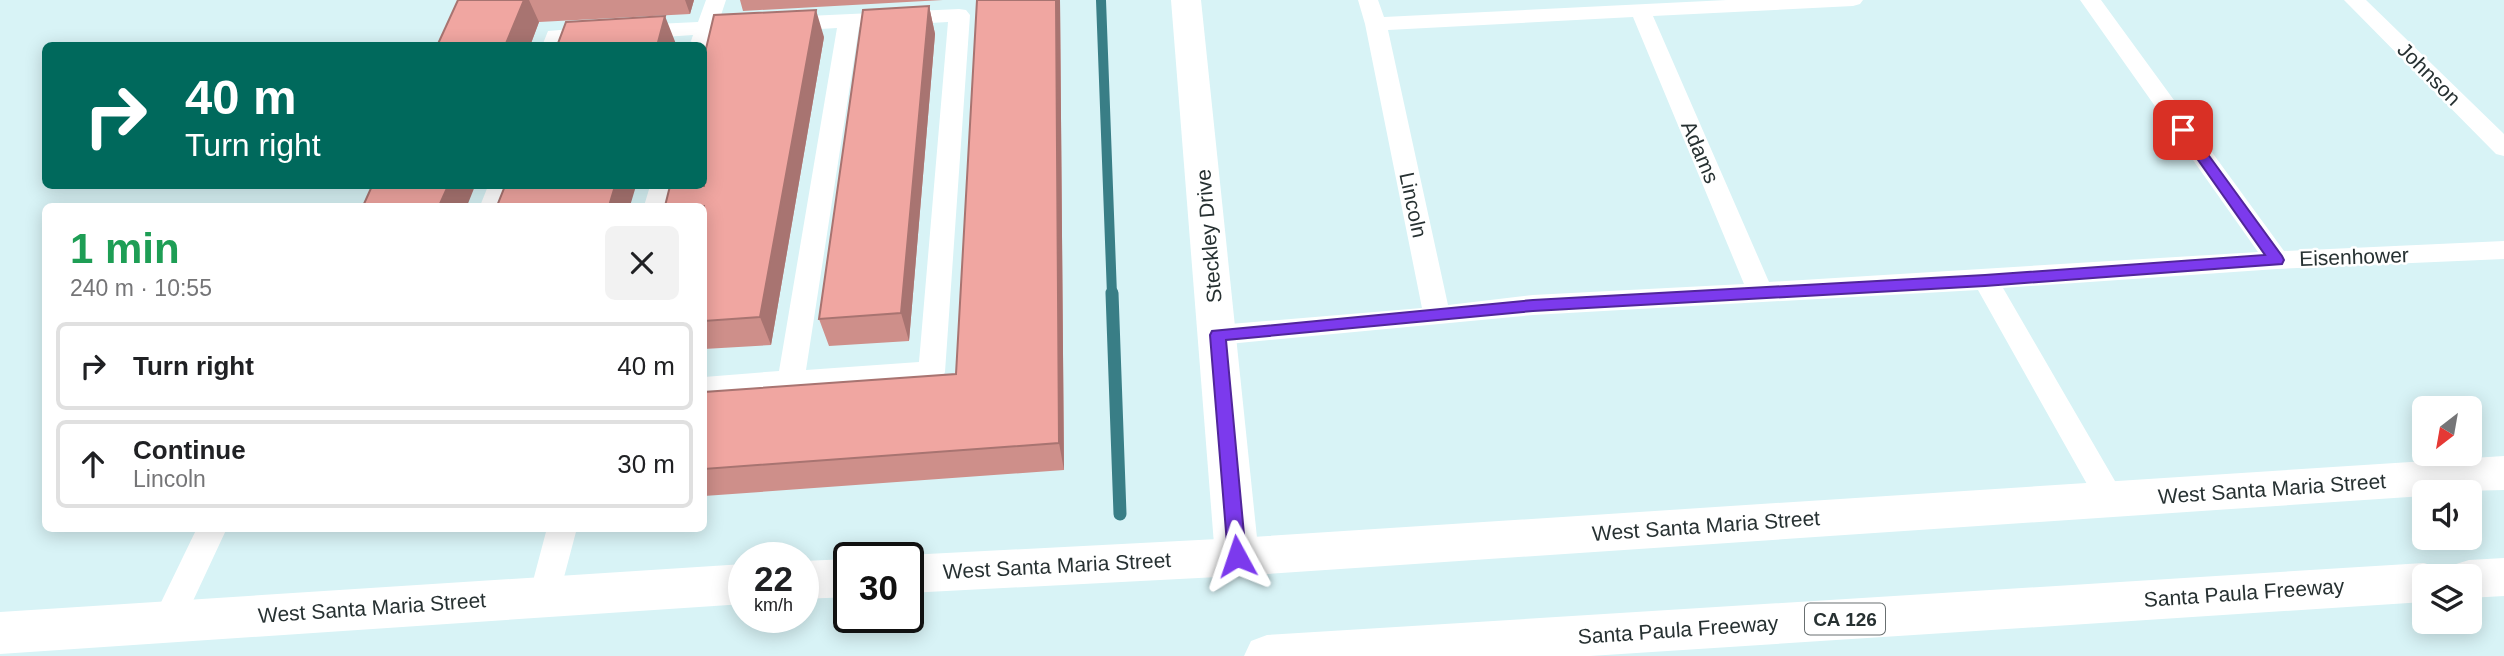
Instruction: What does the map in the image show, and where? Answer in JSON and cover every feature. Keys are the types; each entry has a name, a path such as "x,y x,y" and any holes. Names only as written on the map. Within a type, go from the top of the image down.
{"main road":[{"name":"Steckley Drive","path":"1186,0 1237,556"},
{"name":"West Santa Maria Street","path":"924,573 1237,556 2504,473"},
{"path":"2482,578 2504,577"},
{"name":"Santa Paula Freeway","path":"1267,656 2412,583"},
{"name":"West Santa Maria Street","path":"0,633 728,585"}],"lane":[{"path":"704,37 716,0"},
{"name":"Lincoln","path":"1368,0 1376,24 1437,316"},
{"path":"1376,24 1853,0"},
{"path":"2090,0 2277,260"},
{"name":"Johnson","path":"2354,0 2504,148"},
{"name":"Adams","path":"1641,12 1760,292"},
{"path":"554,42 556,36 704,37 849,20 958,15 932,372 707,387"},
{"path":"791,381 849,20"},
{"name":"Eisenhower","path":"1437,316 1533,305 1985,280 2277,260 2504,250"},
{"path":"1985,280 2110,500"},
{"path":"1218,335 1437,316"},
{"path":"167,623 210,532"},
{"path":"544,596 561,532"}],"building":[{"path":"458,0 524,0 507,42 439,42"},
{"path":"977,0 1056,0 1059,443 707,469 707,392 956,374"},
{"path":"929,6 901,313 819,319 863,10"},
{"path":"816,10 760,317 707,321 707,203 666,203 669,189 707,189 707,44 714,15"},
{"path":"665,16 658,42 558,42 566,22"},
{"path":"371,189 447,189 440,203 364,203"},
{"path":"504,189 614,189 610,203 498,203"}],"waterway":[{"path":"1101,0 1112,295"},
{"path":"1112,293 1120,514"}],"route":[{"path":"1237,556 1218,335 1533,305 1985,280 2277,260 2183,130"}]}
